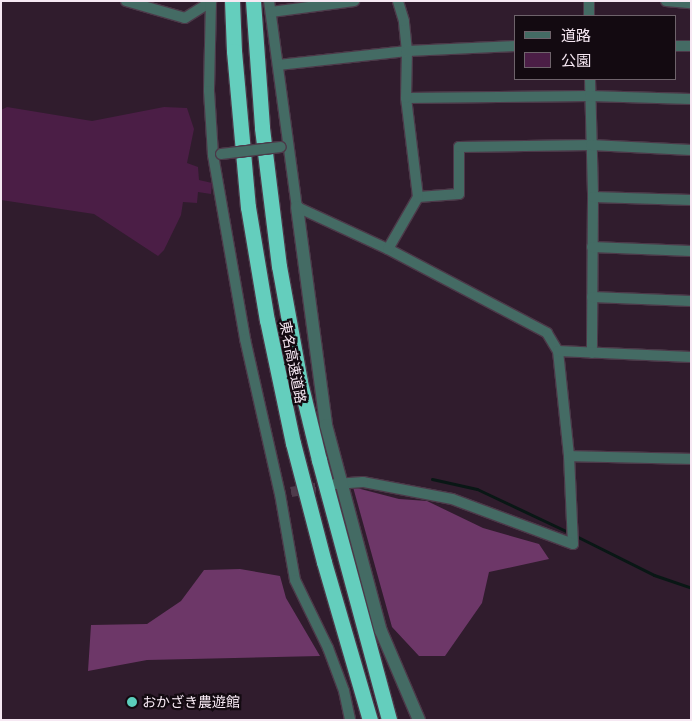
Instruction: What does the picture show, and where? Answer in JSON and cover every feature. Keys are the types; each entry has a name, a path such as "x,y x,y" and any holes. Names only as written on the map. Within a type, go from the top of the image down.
{"highway":[{"name":"東名高速道路","path":"232,1 234,51 248,207 268,320 293,443 324,562 370,720"},
{"name":"東名高速道路","path":"252,1 262,128 279,266 300,382 318,460 389,720"}],"street":[{"path":"126,1 185,18 211,2"},
{"path":"354,1 270,6 278,65 285,147 297,207 326,425 339,484 381,631 419,720"},
{"path":"388,249 418,198 406,98 407,51 404,21 398,1"},
{"path":"589,1 589,15"},
{"path":"666,1 691,2"},
{"path":"211,2 209,91 245,339 285,493 295,580 328,648 344,691 350,720"},
{"path":"278,65 407,51 514,46"},
{"path":"677,46 691,46"},
{"path":"590,80 593,197 592,353"},
{"path":"406,98 590,96 691,99"},
{"path":"418,198 459,194 459,147 591,145 691,150"},
{"path":"217,154 285,147"},
{"path":"593,197 691,200"},
{"path":"297,207 388,249 546,333 558,351 569,456 573,544 452,499 363,482 339,484"},
{"path":"592,247 691,251"},
{"path":"592,298 691,302"},
{"path":"558,351 691,357"},
{"path":"569,456 691,459"}],"green space":[{"path":"7,107 92,121 164,107 187,108 194,129 187,163 198,167 199,180 212,183 211,194 198,192 197,203 183,202 181,215 164,250 158,256 94,214 1,200 1,110"}],"shaded area":[{"path":"353,487 399,499 427,501 483,528 539,544 549,559 489,572 482,603 445,656 419,656 392,627"},
{"path":"240,569 280,576 286,598 320,656 147,660 88,671 91,625 147,624 181,601 204,570"}],"waterway":[{"path":"432,479 477,489 570,533"},
{"path":"576,536 654,575 691,588"}],"tunnel":[{"path":"291,492 332,485"}],"place":[{"name":"おかざき農遊館","path":"132,702"}]}
